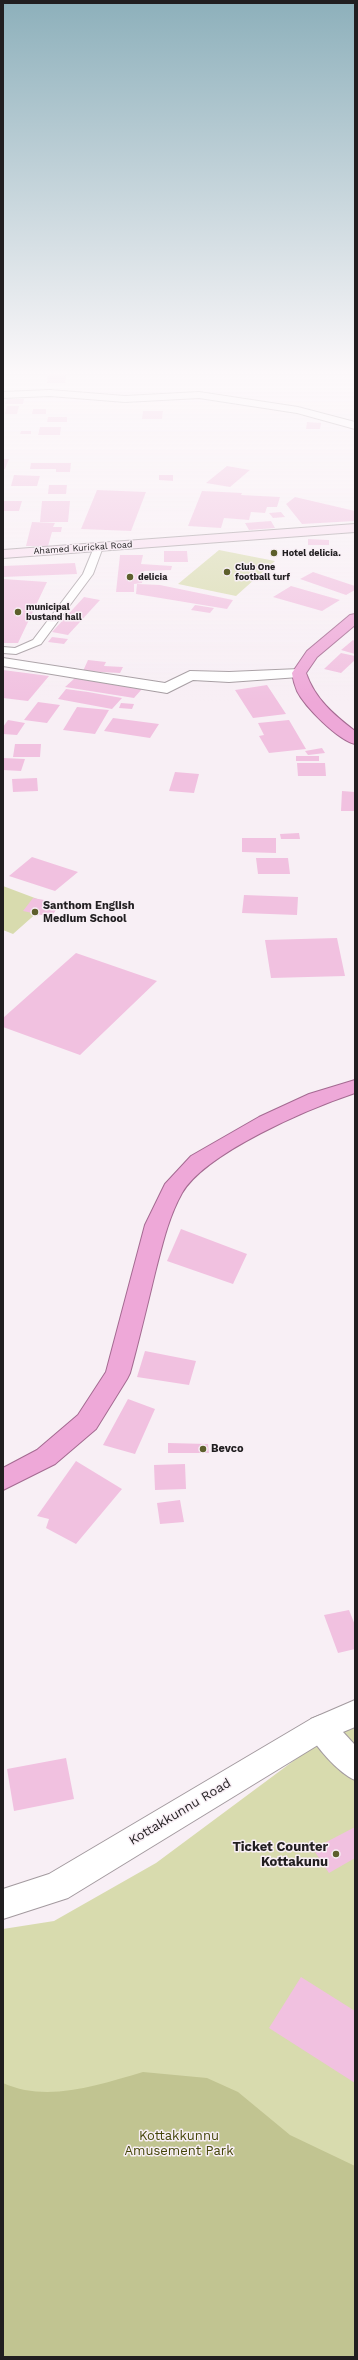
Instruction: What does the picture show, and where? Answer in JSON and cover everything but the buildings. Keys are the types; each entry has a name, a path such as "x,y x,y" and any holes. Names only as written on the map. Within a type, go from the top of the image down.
{"highway":[{"path":"355,618 312,654 299,673 305,691 329,719 355,739"},
{"path":"3,1480 46,1457 87,1422 118,1373 156,1225 173,1189 199,1161 266,1122 316,1099 355,1086"}],"main road":[{"name":"Ahamed Kurickal Road","path":"3,554 355,528"}],"street":[{"path":"3,662 167,688 190,675 229,677 299,673"},
{"name":"Kottakkunnu Road","path":"3,1904 57,1887 321,1728 355,1713"},
{"path":"321,1728 355,1766"}],"lane":[{"path":"3,650 16,651 37,642 88,574 98,547"}],"green space":[{"name":"Club One football turf","path":"219,550 275,561 236,596 178,584"},
{"path":"3,886 48,903 13,934 3,930"},
{"name":"Kottakkunnu Amusement Park","path":"355,1724 355,2357 3,2357 3,1929 54,1921 156,1863 327,1736"},
{"path":"143,2072 207,2078 238,2092 290,2135 355,2166 355,2357 3,2357 3,2083 20,2089 37,2092 55,2092 91,2086"}],"place":[{"name":"Hotel delicia.","path":"274,553"},
{"name":"Club One football turf","path":"227,572"},
{"name":"delicia","path":"130,577"},
{"name":"municipal bustand hall","path":"18,612"},
{"name":"Santhom English Medium School","path":"35,912"},
{"name":"Bevco","path":"203,1449"},
{"name":"Ticket Counter Kottakunu","path":"336,1854"}]}
